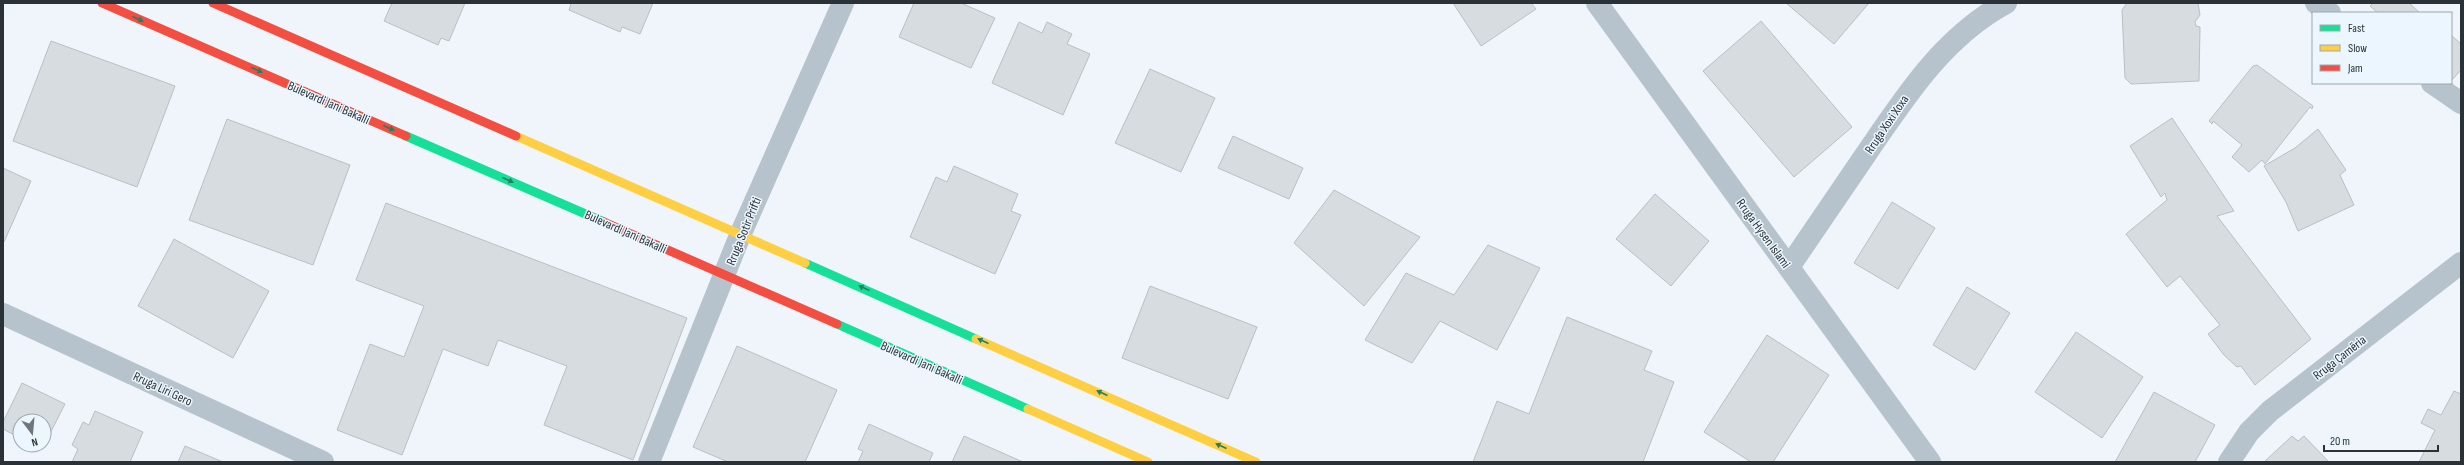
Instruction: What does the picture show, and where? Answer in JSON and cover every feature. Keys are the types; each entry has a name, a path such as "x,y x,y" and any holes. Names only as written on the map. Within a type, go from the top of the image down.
{"main road":[{"name":"Bulevardi Jani Bakalli","path":"102,3 726,275 1148,462"},
{"path":"213,3 741,233 1256,462"}],"street":[{"name":"Rruga Sotir Prifti","path":"649,462 726,275 741,233 843,3"},
{"name":"Rruga Hysen Islami","path":"1597,3 1930,462"},
{"name":"Rruga Xoxi Xoxa","path":"1789,267 1909,91 1945,49 1984,15 2006,3"},
{"path":"2316,3 2329,12"},
{"path":"2433,84 2461,103"},
{"name":"Rruga Çamëria","path":"2228,462 2249,432 2270,411 2461,263"},
{"name":"Rruga Liri Gero","path":"3,314 323,462"}],"building":[{"path":"392,3 465,3 449,41 441,38 438,45 384,21"},
{"path":"569,3 653,3 640,34 622,27 620,32 569,10 571,4"},
{"path":"914,3 961,3 995,18 971,68 899,37"},
{"path":"1453,3 1531,3 1536,9 1481,46"},
{"path":"1786,3 1869,3 1834,44"},
{"path":"2127,3 2198,3 2200,15 2195,22 2196,26 2200,27 2199,81 2131,84 2125,78 2122,10"},
{"path":"2373,3 2409,3 2419,12 2377,12 2370,6"},
{"path":"1761,21 1852,127 1794,177 1703,71"},
{"path":"1019,22 1042,33 1047,22 1072,34 1067,44 1090,54 1063,115 992,83"},
{"path":"2452,36 2461,44 2461,70 2452,80"},
{"path":"51,41 175,86 137,187 13,141"},
{"path":"2257,65 2313,106 2312,109 2310,107 2265,164 2262,160 2249,172 2232,157 2242,145 2213,121 2212,124 2209,121 2253,66"},
{"path":"1150,69 1215,98 1181,172 1115,143"},
{"path":"2172,118 2234,211 2217,216 2311,339 2255,385 2241,366 2237,367 2224,355 2208,334 2220,325 2180,276 2167,287 2126,234 2167,200 2165,193 2161,197 2130,146"},
{"path":"227,119 350,165 313,265 189,220"},
{"path":"2318,129 2346,170 2340,175 2354,205 2298,231 2286,202 2264,166 2295,148"},
{"path":"1233,136 1303,168 1289,199 1218,168"},
{"path":"954,166 1018,194 1011,211 1021,215 995,274 910,237 936,177 947,182"},
{"path":"3,168 31,181 4,242 3,241"},
{"path":"1334,190 1420,237 1364,306 1294,243"},
{"path":"1655,194 1709,241 1671,286 1616,239"},
{"path":"1892,202 1935,228 1898,289 1854,263"},
{"path":"386,203 687,318 633,460 544,425 567,366 498,340 488,366 443,349 402,455 337,430 370,344 404,357 424,306 356,280"},
{"path":"174,239 269,291 233,358 138,306"},
{"path":"1488,245 1540,268 1497,350 1440,321 1412,363 1365,340 1406,273 1454,295"},
{"path":"1150,286 1257,327 1228,399 1122,358"},
{"path":"1967,287 2010,313 1975,370 1933,345"},
{"path":"1567,317 1652,351 1644,370 1674,382 1643,462 1473,462 1497,401 1529,414"},
{"path":"2076,332 2143,377 2102,438 2035,392"},
{"path":"1767,335 1829,375 1773,462 1751,462 1704,432"},
{"path":"737,346 837,390 805,462 728,462 693,447"},
{"path":"22,383 65,404 52,429 52,413 12,413 12,434 3,429 3,422"},
{"path":"2454,391 2461,394 2461,462 2419,462 2435,430 2421,423 2428,409 2441,415"},
{"path":"2154,392 2215,425 2195,462 2115,462"},
{"path":"95,411 143,432 130,462 72,462 78,449 72,445 83,422 89,425"},
{"path":"869,424 933,453 929,462 858,462 863,451 858,449"},
{"path":"964,436 1023,462 952,462"},
{"path":"2292,436 2298,441 2304,436 2329,462 2264,462"},
{"path":"185,446 223,462 178,462"}],"traffic: fast":[{"path":"406,136 604,222"},
{"path":"805,263 976,339"},
{"path":"837,324 1028,409"}],"traffic: slow":[{"path":"516,136 805,263"},
{"path":"976,339 1256,462"},
{"path":"1028,409 1148,462"}],"traffic: jam":[{"path":"102,3 406,136"},
{"path":"213,3 516,136"},
{"path":"604,222 837,324"}]}
